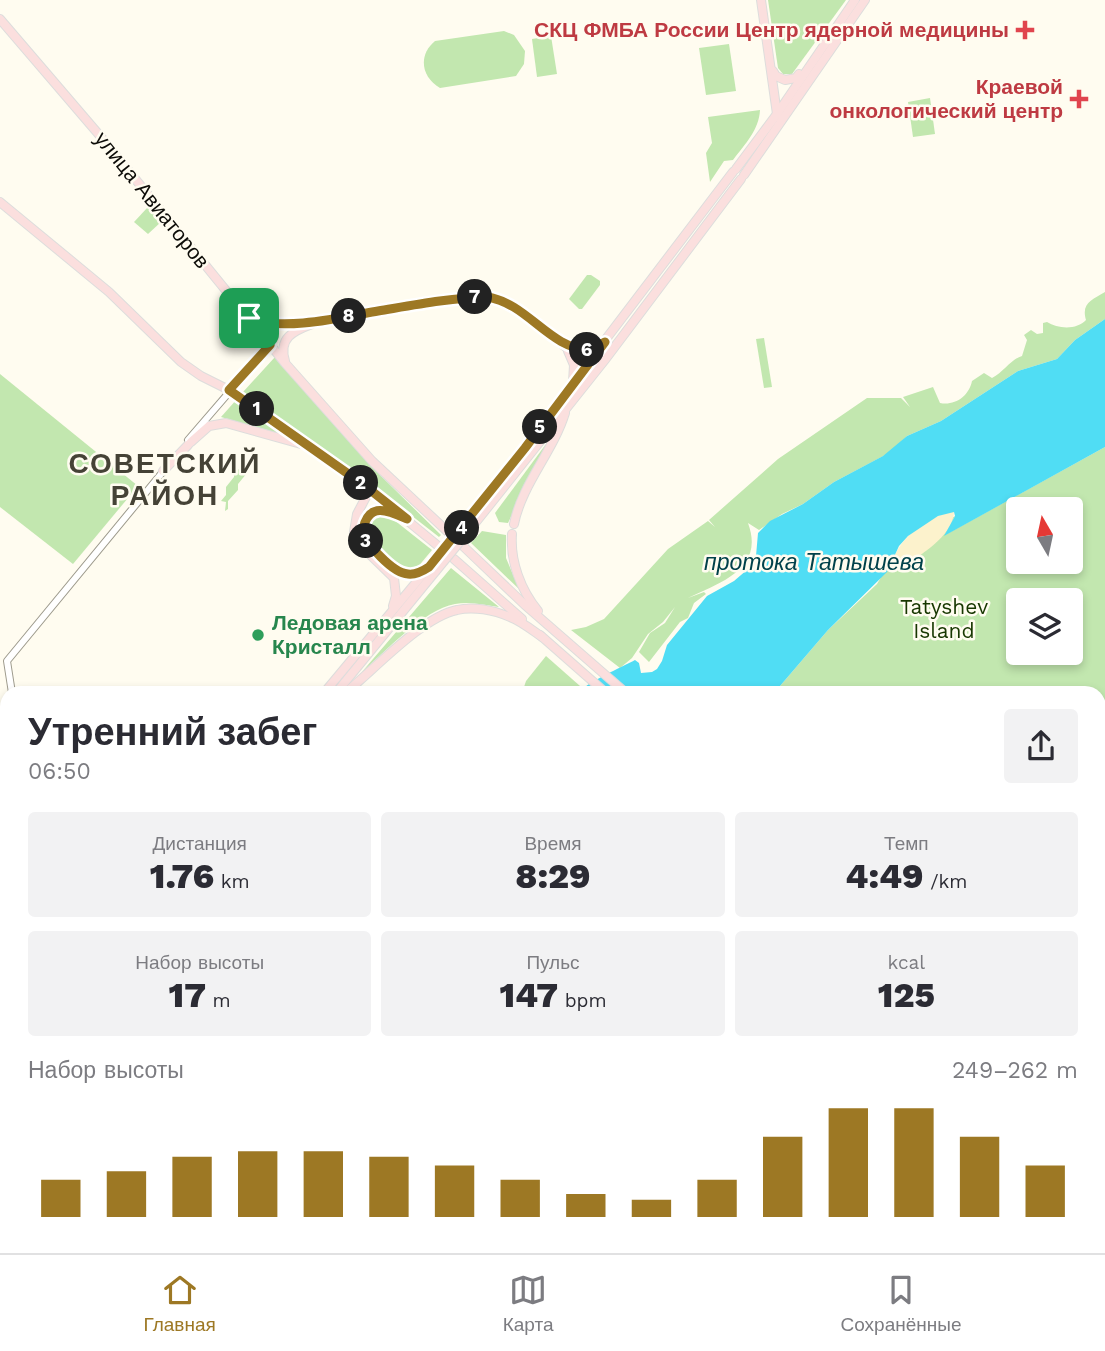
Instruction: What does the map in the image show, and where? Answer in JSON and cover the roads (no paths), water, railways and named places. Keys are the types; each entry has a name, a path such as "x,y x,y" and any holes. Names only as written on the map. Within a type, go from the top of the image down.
{"main road":[{"path":"761,0 780,117"},
{"path":"770,65 779,78 796,78 855,0"},
{"path":"469,525 573,382 734,171 780,117 865,0"},
{"name":"улица Авиаторов","path":"0,19 101,137 285,363 372,461 448,532"},
{"path":"341,686 432,569 567,408 742,177 815,56"},
{"path":"0,202 109,292 192,371 229,390 364,485 437,545"},
{"path":"249,318 266,324 317,321 460,298 487,297 514,306 596,370"},
{"path":"285,363 282,352 288,335 317,321"},
{"path":"565,345 590,350 605,342"},
{"path":"565,345 574,365 573,382"},
{"path":"514,524 520,503 560,430 567,408"},
{"path":"163,471 200,432 209,426 226,422 313,449"},
{"path":"364,485 366,497 357,514 354,531 358,543 394,578 397,596 389,616"},
{"path":"407,519 388,510 374,512 364,524 366,540 401,572 415,574 432,569"},
{"path":"512,534 512,555 524,589 550,627"},
{"path":"464,547 618,686"},
{"path":"454,559 598,686"},
{"path":"330,686 432,569"},
{"path":"353,686 425,626 442,615 457,610 471,608 512,617 542,637"}],"street":[{"path":"188,443 229,390 270,345"},
{"path":"11,686 8,661 163,471"},
{"path":"0,656 8,661"}],"water":[{"name":"протока Татышева","path":"1105,319 1105,447 1015,497 1006,497 1006,502 944,536 955,516 954,512 938,516 908,536 899,546 887,572 828,630 780,686 587,686 635,660 639,663 641,673 657,669 667,645 707,596 734,581 748,569 756,556 758,533 770,521 883,456 907,436 941,421 1018,371 1057,359 1075,340"}],"place":[{"name":"СКЦ ФМБА России Центр ядерной медицины","path":"1025,30"},
{"name":"Краевой онкологический центр","path":"1079,99"},
{"name":"Ледовая арена Кристалл","path":"258,635"}],"district":[{"name":"СОВЕТСКИЙ РАЙОН","path":"165,479"}],"park label":[{"name":"Tatyshev Island","path":"944,619"}]}
